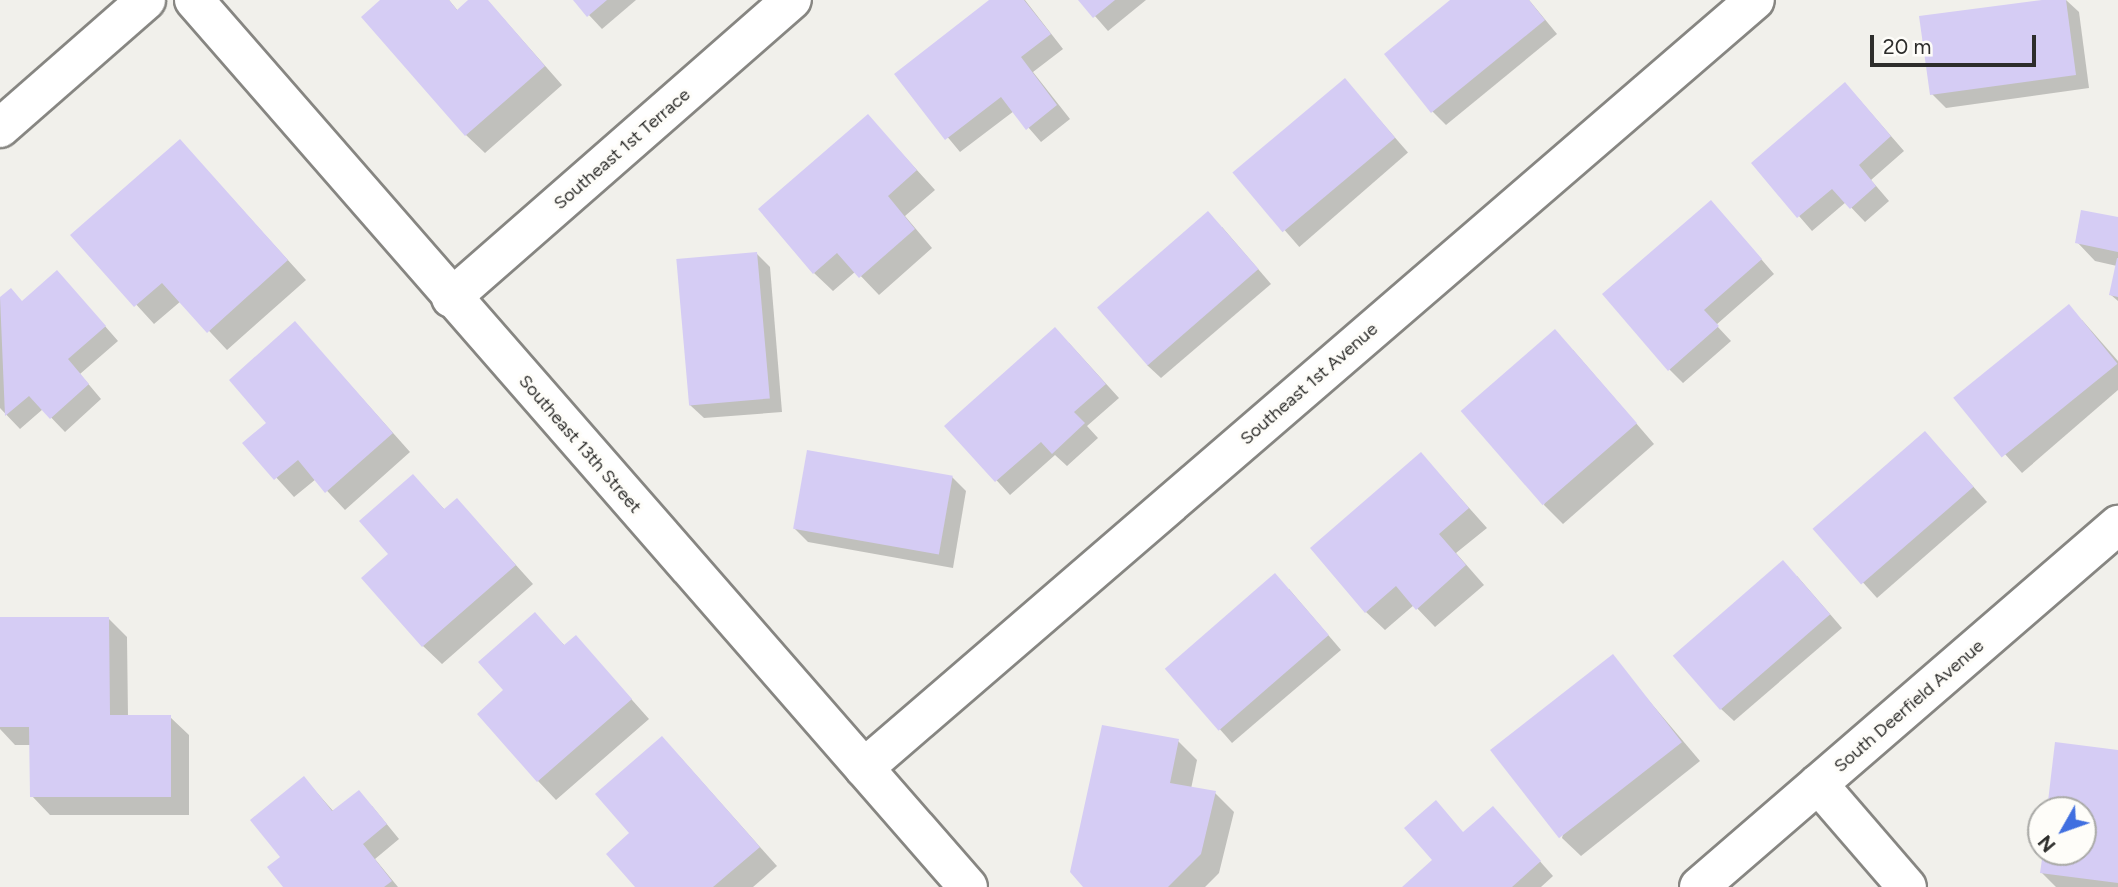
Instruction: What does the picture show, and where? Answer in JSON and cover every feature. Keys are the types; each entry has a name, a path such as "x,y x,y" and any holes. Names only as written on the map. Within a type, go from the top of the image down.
{"street":[{"path":"0,128 146,0"},
{"name":"Southeast 13th Street","path":"194,0 451,298 968,887"},
{"name":"Southeast 1st Terrace","path":"451,298 792,0"},
{"name":"Southeast 1st Avenue","path":"864,768 1755,0"},
{"name":"South Deerfield Avenue","path":"1699,887 2118,525"},
{"path":"1818,784 1907,887"}],"building":[{"path":"380,0 449,0 457,10 468,0 488,0 545,66 465,136 361,17"},
{"path":"573,0 607,0 587,17"},
{"path":"989,0 1024,0 1051,34 1021,57 1057,105 1026,130 1001,97 945,140 894,74"},
{"path":"1078,0 1115,0 1093,18"},
{"path":"1450,0 1529,0 1545,20 1431,113 1384,54"},
{"path":"2042,0 2066,0 2076,75 1930,95 1919,16"},
{"path":"1345,78 1395,138 1283,232 1232,172"},
{"path":"1845,82 1891,136 1859,165 1876,186 1850,209 1832,189 1797,218 1751,163"},
{"path":"868,114 917,170 888,196 915,229 859,278 837,253 813,274 758,209"},
{"path":"180,139 288,260 207,333 162,283 134,307 70,235"},
{"path":"1711,200 1762,259 1704,310 1719,326 1668,371 1602,294"},
{"path":"2081,210 2118,217 2118,252 2075,243"},
{"path":"1208,211 1259,269 1148,366 1097,307"},
{"path":"757,252 770,398 689,406 676,259"},
{"path":"2118,258 2118,297 2109,295"},
{"path":"57,270 106,326 68,359 89,384 50,419 29,396 5,416 0,297 11,288 22,301"},
{"path":"2069,304 2117,364 2002,458 1953,398"},
{"path":"295,321 393,433 325,493 298,460 274,480 242,443 266,423 229,380"},
{"path":"1055,327 1106,384 1074,412 1085,423 1052,454 1041,442 995,482 944,426"},
{"path":"1555,329 1637,423 1543,505 1461,411"},
{"path":"1925,431 1974,487 1861,585 1813,529"},
{"path":"807,450 953,476 939,554 793,529"},
{"path":"1421,452 1469,508 1439,534 1466,565 1416,610 1396,586 1365,613 1310,548"},
{"path":"413,474 444,509 457,498 516,565 422,647 361,578 388,554 359,521"},
{"path":"1783,560 1830,614 1720,710 1673,656"},
{"path":"1275,573 1329,635 1219,731 1165,669"},
{"path":"535,612 564,645 576,635 632,699 537,782 477,714 503,690 478,662"},
{"path":"0,617 109,617 110,715 171,715 171,797 30,797 29,727 0,727"},
{"path":"1613,654 1682,742 1559,838 1490,750"},
{"path":"1102,725 1179,739 1170,783 1216,791 1201,854 1168,887 1083,887 1070,872"},
{"path":"662,736 760,847 713,887 635,887 606,854 629,833 595,794"},
{"path":"2055,742 2118,750 2118,883 2040,873 2041,866 2097,866 2097,796 2049,796"},
{"path":"304,776 332,811 359,790 387,824 363,844 392,881 384,887 283,887 267,867 280,857 250,820"},
{"path":"1436,800 1463,832 1493,806 1541,861 1512,887 1402,887 1432,860 1404,828"}]}
